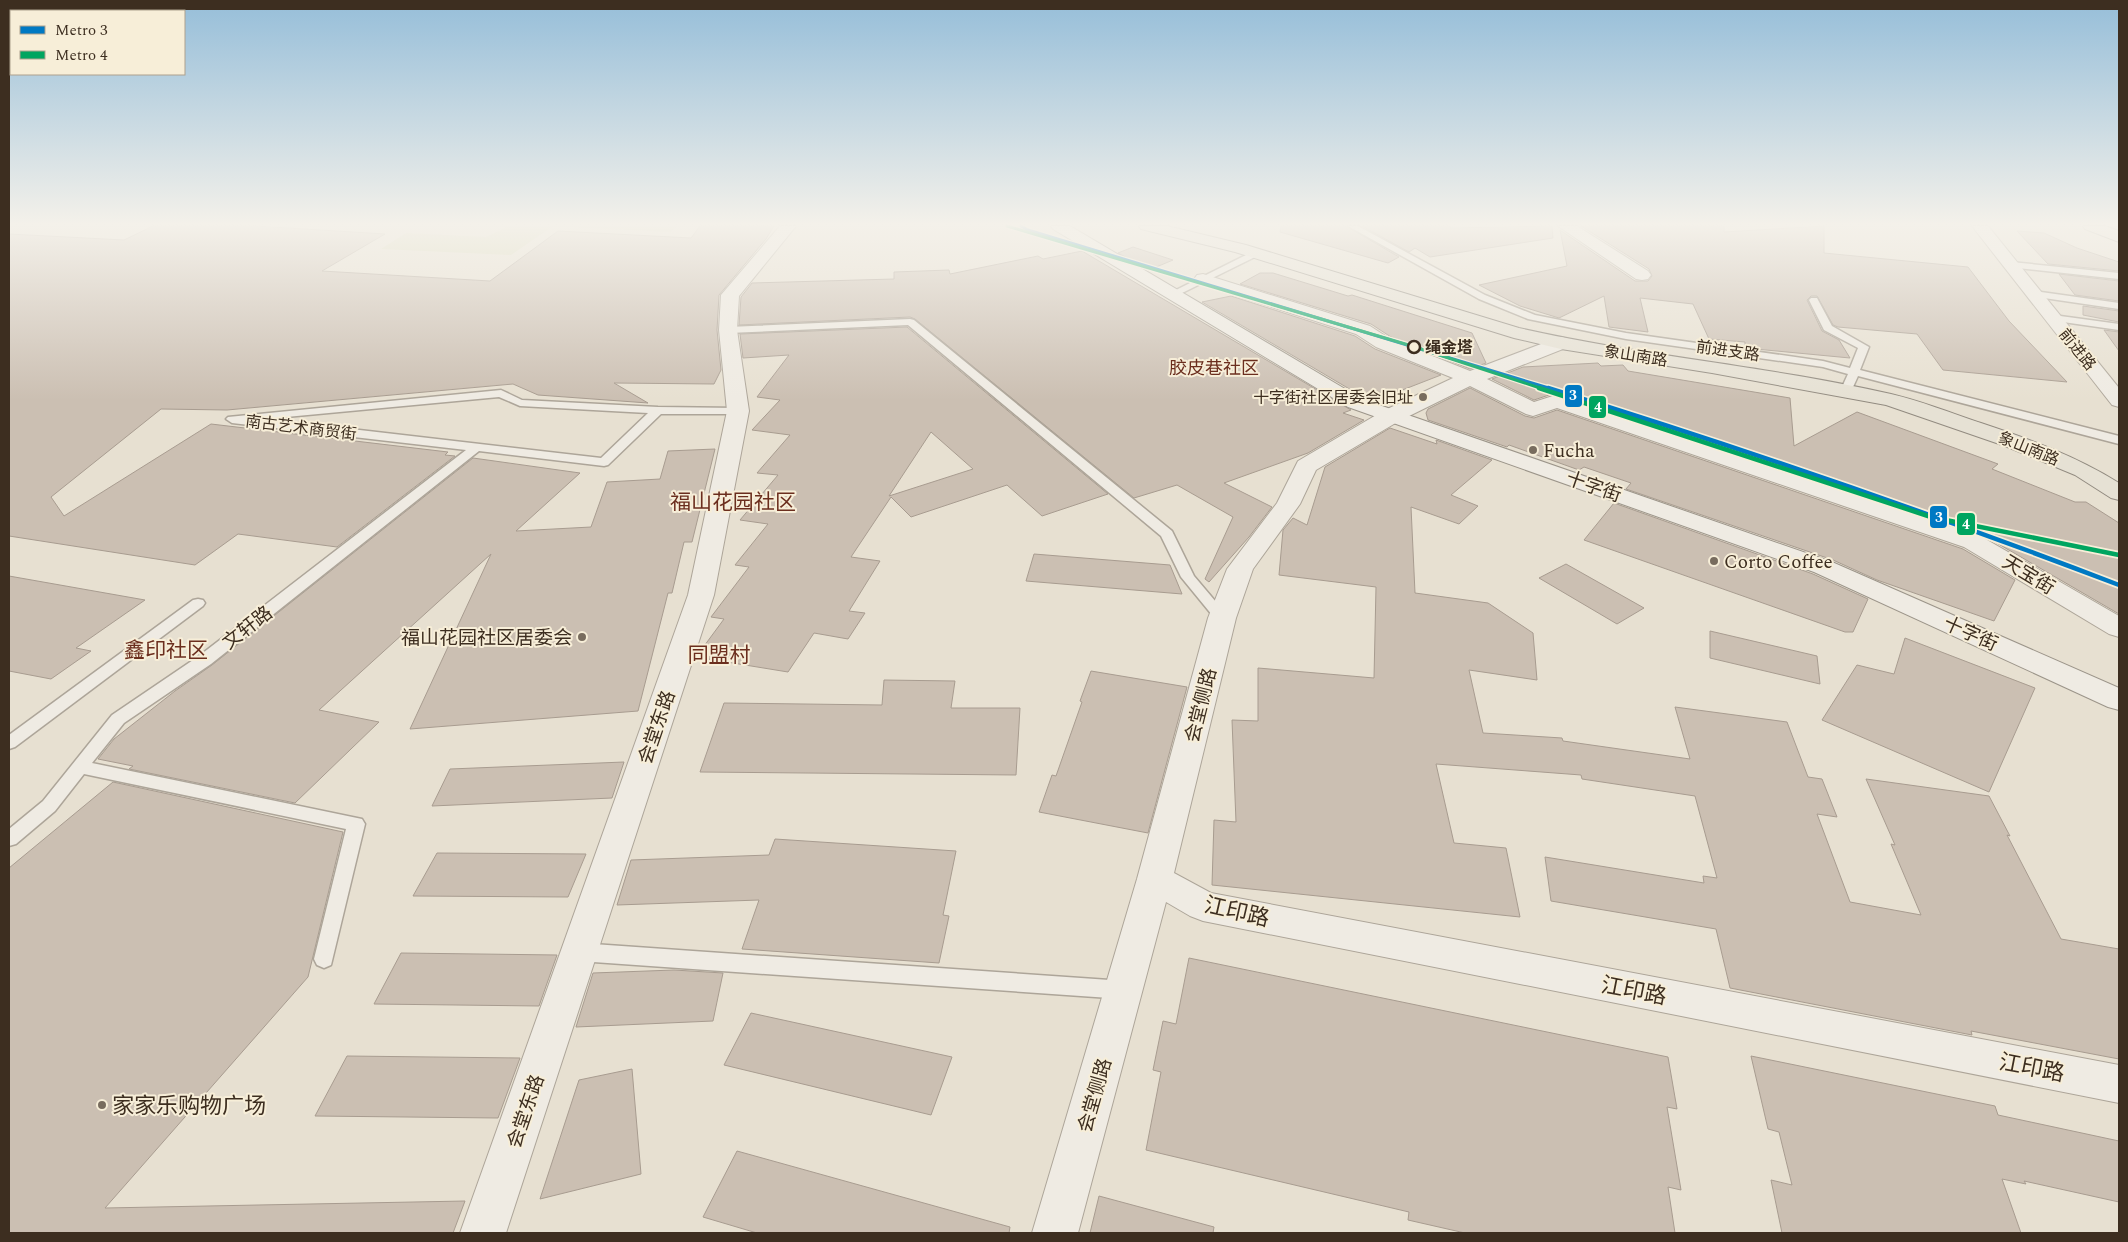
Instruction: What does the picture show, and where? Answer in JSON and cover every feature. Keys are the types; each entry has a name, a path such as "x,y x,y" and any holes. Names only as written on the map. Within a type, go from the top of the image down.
{"main road":[{"name":"象山南路","path":"1357,284 1514,332 1561,343 1712,367 1890,400 2013,440 2083,470 2119,493"},
{"name":"象山南路","path":"1380,284 1533,330 1729,362 1851,378 2027,436 2101,467 2119,478"}],"street":[{"name":"会堂东路","path":"483,1233 701,595 738,410 728,330 730,295 739,284"},
{"name":"十字街","path":"1156,284 1356,403 1823,567 2119,700"},
{"name":"天宝街","path":"1219,284 1363,330 1383,343 1470,378 1533,410 1556,401 1973,542 2119,628"},
{"name":"前进路","path":"2026,284 2115,392"},
{"name":"会堂侧路","path":"1055,1233 1155,879 1222,618 1240,569 1288,504 1306,466 1391,416 1470,378 1561,343"},
{"name":"江印路","path":"1155,879 1203,906 2119,1084"}],"lane":[{"path":"1173,294 1193,284"},
{"name":"前进支路","path":"1458,284 1482,297 1532,317 1626,336 1823,364 1851,378 2119,440"},
{"path":"2034,294 2119,306"},
{"path":"1814,300 1828,328 1864,347 1851,378"},
{"path":"2053,318 2119,327"},
{"path":"728,330 910,322 1167,534 1188,577 1222,618"},
{"name":"南古艺术商贸街","path":"658,410 604,462 232,419 501,393 520,402 658,410 738,410"},
{"name":"文轩路","path":"9,839 49,806 118,718 205,660 477,447"},
{"path":"9,743 198,603"},
{"path":"79,767 356,824 324,959"},
{"path":"579,952 1124,990"}],"building":[{"path":"9,284 728,284 719,295 717,330 721,370 714,384 614,383 648,403 538,395 513,384 227,410 161,409 51,497 64,516 211,424 448,452 445,455 455,456 337,547 238,534 195,565 9,536"},
{"path":"751,284 1138,284 1351,410 1343,413 1364,420 1308,453 1224,483 1272,507 1249,537 1209,582 1205,579 1233,517 1177,485 1134,498 915,319 910,317 739,325 741,297"},
{"path":"1240,284 1309,284 1348,296 1352,295 1472,333 1486,363 1470,369 1391,337 1371,324"},
{"path":"1981,284 2009,321 2067,382 1943,370 1917,334 1838,327 1833,325 1817,296 1811,296 1807,300 1822,331 1839,340 1850,358 1745,348 1745,342 1709,339 1693,304 1640,298 1648,332 1609,327 1604,296 1559,318 1520,306 1479,285"},
{"path":"2067,284 2119,284 2119,301 2075,295"},
{"path":"1231,296 1355,336 1375,349 1441,375 1374,401 1363,397 1202,302"},
{"path":"2083,306 2119,311 2119,322 2083,315"},
{"path":"907,327 1108,494 1042,516 1007,485 911,517 891,497 851,557 880,561 849,611 865,613 848,639 814,633 788,672 696,657 724,619 711,617 749,567 735,565 768,524 740,520 778,475 757,473 790,435 752,430 780,400 757,397 789,355 743,358 740,334","holes":["931,432 973,469 889,496"]},
{"path":"2104,330 2119,332 2119,351"},
{"path":"1598,363 1601,366 1623,365 1628,371 1790,398 1794,446 1857,412 1998,464 1992,469 2075,502 2086,502 2119,523 2119,614 1983,535 1564,395 1555,393 1534,400 1492,379 1523,367"},
{"path":"1470,388 1525,416 1534,418 1557,410 1963,549 2015,580 1994,621 1877,580 1833,560 1626,489 1631,483 1584,467 1579,470 1509,445 1507,447 1428,420 1426,413 1428,409"},
{"path":"1390,428 1437,444 1436,440 1492,460 1451,495 1478,506 1459,524 1411,507 1415,593 1488,603 1533,633 1537,680 1469,670 1483,733 1562,738 1563,741 1690,759 1675,707 1787,722 1808,777 1822,779 1837,817 1817,814 1850,902 1921,915 1891,844 1895,845 1866,779 1989,796 2061,939 2119,949 2119,1059 1971,1031 1972,1035 1730,988 1716,929 1551,901 1545,857 1704,883 1703,876 1717,878 1695,796 1582,779 1581,775 1436,764 1454,843 1506,848 1520,917 1212,885 1214,820 1236,822 1232,720 1258,721 1258,668 1374,678 1376,587 1279,575 1283,530 1293,518 1307,525 1325,467"},
{"path":"715,449 692,542 684,542 672,593 668,593 638,711 410,729 491,554 319,710 379,722 295,803 129,769 133,766 98,759 114,739 175,691 212,665 473,458 580,473 516,531 591,527 607,482 660,479 668,451"},
{"path":"1614,503 1813,574 1868,599 1853,632 1845,632 1584,540"},
{"path":"1034,554 1170,565 1182,594 1026,581"},
{"path":"1566,564 1644,608 1617,624 1539,578"},
{"path":"9,576 145,600 76,648 91,651 51,679 9,671"},
{"path":"1710,631 1817,656 1820,684 1710,658"},
{"path":"1905,638 2035,688 1989,792 1822,720 1857,665 1894,674"},
{"path":"1091,671 1187,687 1148,833 1039,812 1052,775 1056,776"},
{"path":"884,680 955,681 951,708 1020,708 1016,775 700,772 724,703 882,705"},
{"path":"624,762 612,798 432,806 450,769"},
{"name":"家家乐购物广场","path":"113,782 343,832 308,977 105,1208 465,1201 453,1233 9,1233 9,868"},
{"path":"775,839 956,851 943,915 949,916 939,963 742,949 759,900 617,905 631,860 769,855"},
{"path":"437,853 586,854 568,897 413,896"},
{"path":"401,953 557,955 539,1006 374,1004"},
{"path":"1189,958 1668,1057 1677,1109 1667,1107 1681,1190 1668,1187 1675,1233 1465,1233 1408,1220 1409,1212 1146,1150 1161,1072 1153,1070 1163,1021 1176,1024"},
{"path":"674,970 723,973 713,1021 576,1027 593,973"},
{"path":"751,1013 952,1057 931,1115 724,1065"},
{"path":"347,1056 520,1058 498,1118 315,1116"},
{"path":"1751,1056 1995,1106 1998,1115 2119,1141 2119,1202 2024,1181 2026,1184 2002,1179 2021,1233 1782,1233 1771,1180 1792,1185 1779,1132 1768,1129"},
{"path":"632,1069 641,1174 540,1199 579,1080"},
{"path":"737,1151 1010,1227 1009,1233 757,1233 703,1217"},
{"path":"1099,1196 1214,1227 1213,1233 1090,1233"}],"metro line":[{"name":"4","path":"1203,284 1412,346 1931,517 2119,555"},
{"name":"3","path":"1208,284 1594,402 1818,475 1954,522 2119,585"}],"place":[{"name":"绳金塔","path":"1414,347"},
{"name":"十字街社区居委会旧址","path":"1423,397"},
{"name":"Fucha","path":"1533,450"},
{"name":"Corto Coffee","path":"1714,561"},
{"name":"福山花园社区居委会","path":"582,637"},
{"name":"家家乐购物广场","path":"102,1105"}],"district":[{"name":"胶皮巷社区","path":"1214,368"},
{"name":"福山花园社区","path":"733,502"},
{"name":"鑫印社区","path":"166,650"},
{"name":"同盟村","path":"719,655"}]}
